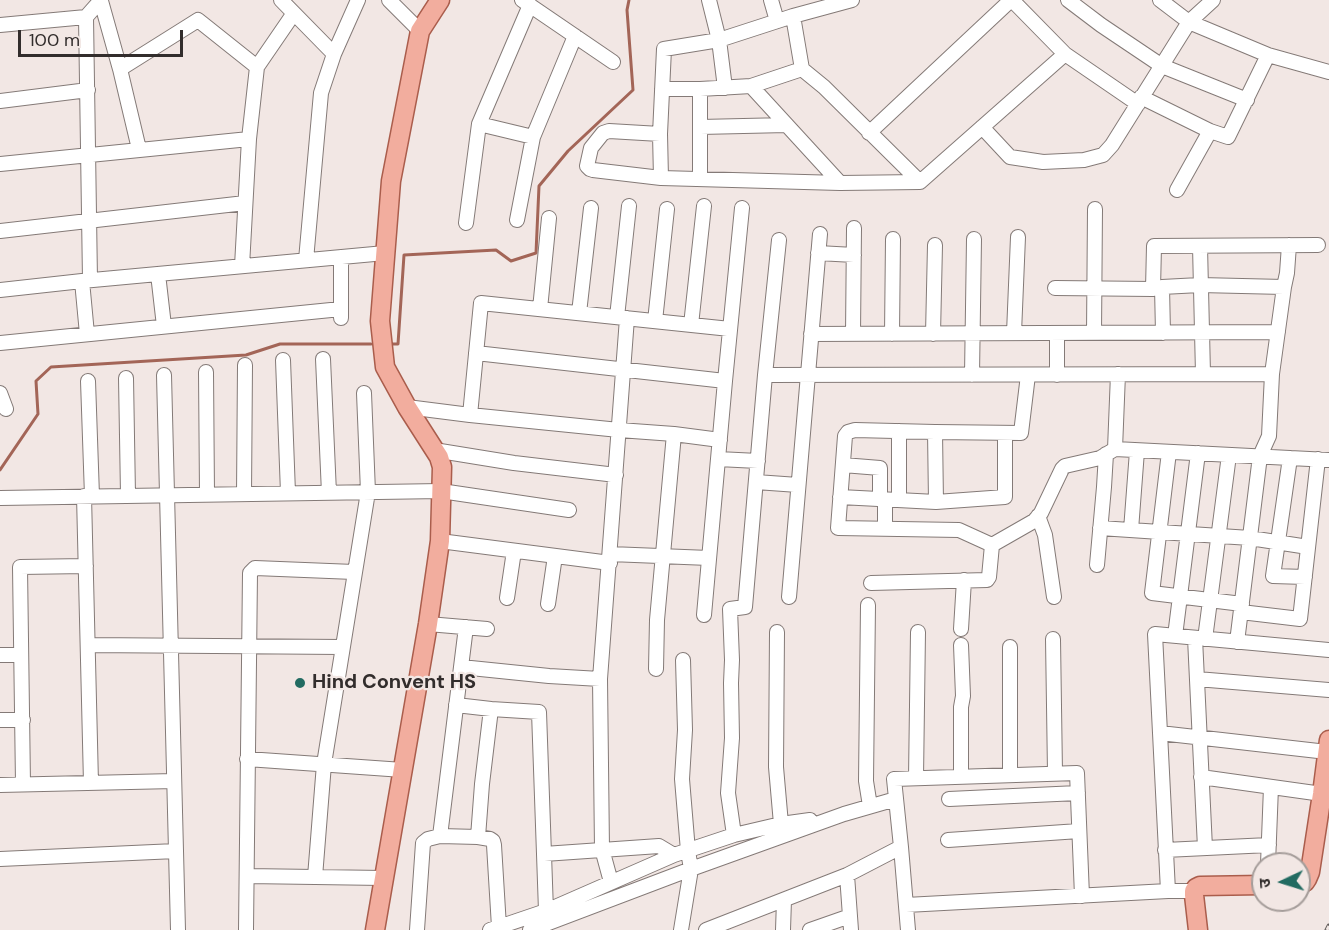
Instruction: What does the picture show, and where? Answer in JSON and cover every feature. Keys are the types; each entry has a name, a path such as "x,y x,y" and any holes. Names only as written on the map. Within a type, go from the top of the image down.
{"main road":[{"path":"375,930 404,770 440,541 442,467 439,457 385,367 380,321 391,181 420,31 440,0"},
{"path":"1311,866 1328,746"},
{"path":"1198,930 1194,891 1200,886 1251,885"}],"street":[{"path":"87,334 86,280 90,220 87,18 101,0"},
{"path":"101,0 139,149"},
{"path":"281,0 334,54"},
{"path":"306,261 321,93 334,54 358,0"},
{"path":"389,0 420,31"},
{"path":"709,0 719,40 725,88"},
{"path":"771,0 777,21"},
{"path":"662,178 660,134 664,50 719,40 832,3 852,0"},
{"path":"870,133 1012,0 1065,54 1140,101 1228,137 1268,55"},
{"path":"1068,0 1162,66 1246,100"},
{"path":"1160,0 1189,22 1268,55 1329,72"},
{"path":"982,127 1010,157 1043,162 1084,160 1103,155 1112,145 1189,22 1213,0"},
{"path":"466,223 479,124 526,3 614,62"},
{"path":"242,266 249,139 257,67 294,13"},
{"path":"794,16 802,69 824,87 920,182"},
{"path":"0,25 87,18"},
{"path":"120,69 198,20 257,67"},
{"path":"517,220 533,137 575,36"},
{"path":"660,134 609,131 603,133 591,148 587,166 590,170 662,178 840,183 920,182 1065,54"},
{"path":"662,89 751,86 802,69"},
{"path":"751,86 840,183"},
{"path":"700,89 700,179"},
{"path":"0,101 88,90"},
{"path":"479,124 533,137"},
{"path":"700,127 787,125"},
{"path":"1177,190 1210,131"},
{"path":"0,164 249,139"},
{"path":"0,231 245,203"},
{"path":"611,882 602,849 600,680 623,369 622,318 629,206"},
{"path":"691,325 704,206"},
{"path":"579,313 591,208"},
{"path":"704,615 724,381 742,208"},
{"path":"655,321 667,209"},
{"path":"1094,333 1095,209"},
{"path":"540,309 549,218"},
{"path":"853,334 854,228"},
{"path":"789,597 820,234"},
{"path":"1014,333 1018,237"},
{"path":"892,334 893,239"},
{"path":"972,375 974,239"},
{"path":"734,835 728,793 732,738 730,609 745,607 779,240"},
{"path":"933,334 935,245"},
{"path":"1237,642 1260,456 1269,436 1272,374 1289,245"},
{"path":"1163,333 1154,246 1318,245"},
{"path":"1200,246 1203,374"},
{"path":"0,290 385,253"},
{"path":"818,253 854,255"},
{"path":"0,343 164,326 341,313 341,257"},
{"path":"158,274 164,326"},
{"path":"1055,288 1157,288 1200,285 1284,287"},
{"path":"470,415 481,303 730,329"},
{"path":"812,334 1278,332"},
{"path":"1057,333 1057,375"},
{"path":"476,353 724,381"},
{"path":"323,358 329,493"},
{"path":"283,360 288,493"},
{"path":"244,494 245,365"},
{"path":"206,372 207,494"},
{"path":"1097,566 1118,374"},
{"path":"765,375 1272,374"},
{"path":"164,375 178,930"},
{"path":"992,545 959,530 838,528 845,436 848,432 855,430 1021,433 1028,375"},
{"path":"126,378 128,495"},
{"path":"88,381 86,566 91,783"},
{"path":"0,393 6,409"},
{"path":"315,877 324,764 368,492 364,393"},
{"path":"407,406 470,415 720,440"},
{"path":"885,528 899,431"},
{"path":"935,432 936,502"},
{"path":"840,496 936,502 1005,497 1005,433"},
{"path":"657,669 657,620 674,434"},
{"path":"434,450 514,463 615,475"},
{"path":"1131,530 1137,451"},
{"path":"992,545 1034,521 1045,507 1065,466 1097,459 1110,452 1169,452 1324,459 1308,547 1300,619 1210,600 1152,592 1169,452"},
{"path":"1175,636 1198,453"},
{"path":"1205,848 1197,679 1200,638 1210,600 1228,455"},
{"path":"1290,458 1272,576 1305,577"},
{"path":"718,459 758,461"},
{"path":"843,465 880,468 888,499"},
{"path":"756,482 798,485"},
{"path":"0,498 441,491 568,510"},
{"path":"1038,516 1046,535 1054,597"},
{"path":"1100,528 1250,538 1308,547"},
{"path":"440,541 555,556 709,558"},
{"path":"871,583 988,579 992,545"},
{"path":"507,598 514,551"},
{"path":"548,604 555,556"},
{"path":"23,784 20,567 86,566"},
{"path":"246,930 250,573 255,568 354,572"},
{"path":"961,629 964,580"},
{"path":"868,605 866,781 870,806"},
{"path":"428,624 487,629"},
{"path":"440,836 466,627"},
{"path":"777,632 776,767 781,824"},
{"path":"916,778 918,632"},
{"path":"1168,891 1155,634 1329,650"},
{"path":"1053,639 1055,774"},
{"path":"88,645 342,647"},
{"path":"961,645 963,696 961,777"},
{"path":"1010,647 1010,775"},
{"path":"0,655 21,655"},
{"path":"681,930 691,869 681,853 685,740 682,660"},
{"path":"461,667 600,680"},
{"path":"1197,679 1329,690"},
{"path":"456,705 539,712 545,922"},
{"path":"478,837 491,709"},
{"path":"0,720 22,720"},
{"path":"1160,733 1328,746"},
{"path":"248,759 404,770"},
{"path":"908,930 894,779 1077,773 1082,896"},
{"path":"1201,777 1322,794"},
{"path":"0,785 174,781"},
{"path":"1269,852 1271,787"},
{"path":"949,800 1078,792"},
{"path":"417,930 423,843 428,839 440,836 478,837 490,838 493,841 494,928 545,922 844,814 896,799"},
{"path":"530,930 611,882 681,853 734,835 781,824 844,814"},
{"path":"948,840 1079,831"},
{"path":"1166,850 1269,845"},
{"path":"544,854 659,846 681,853"},
{"path":"706,930 847,875 901,847"},
{"path":"0,859 176,851"},
{"path":"810,930 851,923 847,875"},
{"path":"247,876 383,878"},
{"path":"906,906 1194,891"},
{"path":"783,930 784,900"}],"waterway":[{"path":"388,344 398,344 404,255 496,250 511,261 536,253 539,186 568,151 633,90 627,10 629,0"},
{"path":"0,470 38,414 36,381 51,367 246,355 280,344 371,344"}],"railway":[{"path":"1327,930 1329,926"}],"place":[{"name":"Hind Convent HS","path":"300,683"}]}
